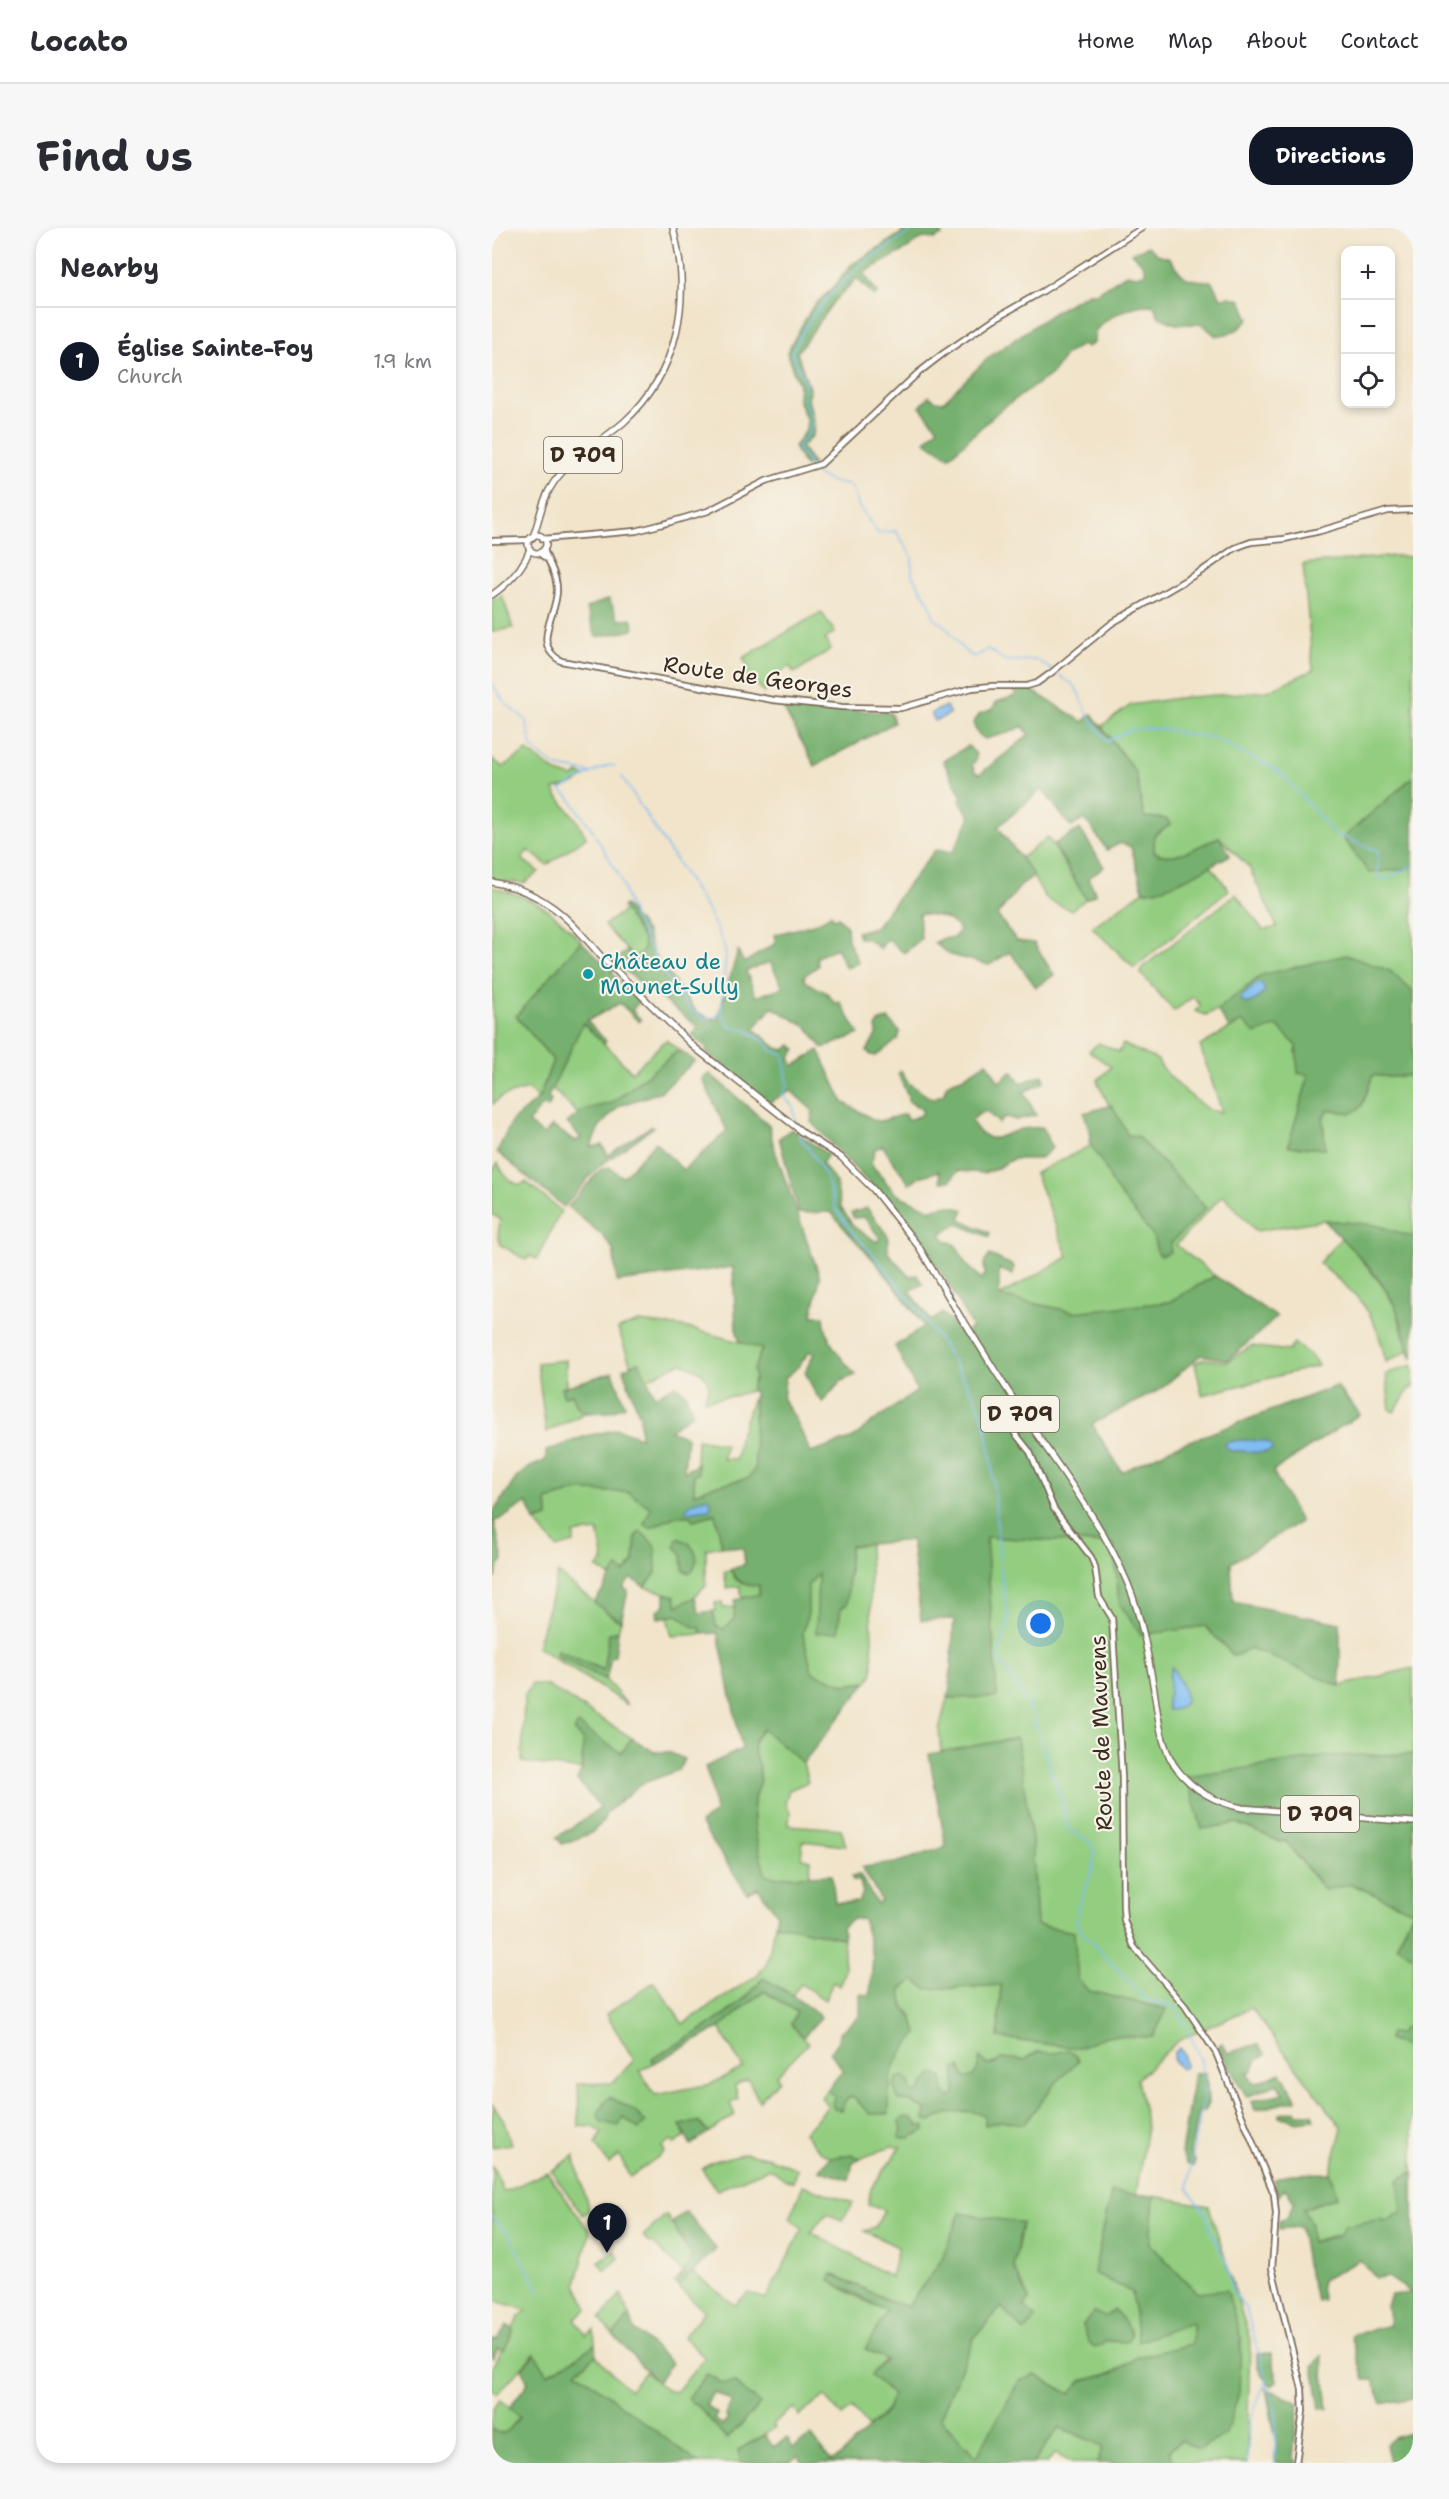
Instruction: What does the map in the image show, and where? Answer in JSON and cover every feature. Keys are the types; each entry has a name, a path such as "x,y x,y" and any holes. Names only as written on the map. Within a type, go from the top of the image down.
{"main road":[{"name":"D 709","path":"537,544 537,525 541,506 554,482 574,462 625,421 646,396 668,360 678,327 681,307 681,268 673,228"},
{"path":"492,595 512,578 537,544"},
{"name":"D 709","path":"492,883 529,894 566,920 666,1021 713,1063 849,1167 894,1217"},
{"name":"D 709","path":"800,1131 851,1166 873,1189 928,1261 996,1379 1083,1502 1120,1565 1130,1587 1143,1633 1164,1743 1179,1771 1198,1790 1215,1800 1242,1808 1413,1822"}],"street":[{"path":"492,541 520,540 537,544 554,538 636,531 708,511 766,481 825,462 918,373 944,353 994,319 1142,228"},
{"name":"Route de Georges","path":"537,544 556,578 557,597 545,640 550,653 567,663 773,700 885,709 910,706 972,688 1027,686 1037,683 1112,623 1201,572 1235,548 1251,542 1284,539 1320,531 1388,511 1413,510"},
{"name":"Route de Maurens","path":"1023,1415 1014,1424 1014,1432 1030,1452 1054,1509 1091,1557 1099,1597 1112,1618 1122,1777 1124,1921 1134,1947 1196,2023 1221,2065 1274,2194 1276,2214 1272,2268 1302,2389 1303,2410 1296,2463"}],"green space":[{"path":"906,228 940,228 942,235 935,239 924,238 916,241 909,248 863,273 878,293 874,296 857,278 834,301 797,353 810,391 808,399 814,424 813,435 801,447 813,464 805,466 794,447 806,430 807,421 798,399 799,383 787,352 813,306 833,288 851,265 899,235"},
{"path":"1148,246 1157,254 1170,258 1182,275 1190,279 1211,281 1221,298 1230,297 1241,300 1249,319 1234,331 1216,336 1202,324 1176,324 1159,317 1154,306 1132,308 1102,324 1095,332 1094,343 1087,347 1081,345 1066,354 1053,373 1000,410 949,457 925,441 938,428 920,407 929,396 936,401 943,402 989,357 1056,311 1088,293 1097,293 1126,274 1137,276 1146,273 1143,264 1132,253"},
{"path":"1395,556 1413,557 1413,777 1343,838 1413,868 1413,992 1390,971 1262,975 1217,1010 1206,1015 1195,1011 1201,1006 1193,997 1174,1011 1142,975 1140,972 1143,967 1236,894 1263,930 1277,927 1249,867 1219,837 1178,854 1162,855 1154,852 1154,835 1171,824 1166,819 1144,817 1136,773 1102,726 1131,705 1178,698 1267,691 1313,670 1303,564"},
{"path":"502,595 513,628 492,632 492,600"},
{"path":"609,599 619,620 631,618 633,630 596,637 586,608"},
{"path":"821,612 835,632 825,639 831,649 794,673 789,666 769,683 764,693 754,680 748,684 739,675 749,669 743,658"},
{"path":"1028,688 1083,722 1092,714 1136,773 1144,817 1166,819 1171,824 1154,835 1154,852 1162,855 1178,854 1219,837 1230,855 1173,884 1151,891 1143,890 1131,847 1121,843 1107,850 1085,819 1071,827 1042,789 998,827 1034,876 1023,883 997,915 1017,941 1034,943 1054,975 1036,987 1010,952 989,965 951,955 934,943 944,938 953,938 960,930 951,921 937,916 919,914 921,939 904,953 887,939 880,949 866,938 859,938 857,932 875,927 935,850 953,852 970,817 960,801 962,797 943,761 968,746 976,754 976,760 972,765 975,772 980,774 1029,735 1023,726 985,739 977,733 973,723 980,714 993,709 996,702 1015,696 1015,690"},
{"path":"781,704 891,713 894,723 815,766"},
{"path":"527,751 559,774 574,777 578,773 585,777 572,785 554,789 586,837 547,865 528,850 522,859 539,872 524,883 492,880 492,759 503,767"},
{"path":"1413,777 1413,868 1369,873 1343,838"},
{"path":"1080,829 1104,867 1088,878 1096,894 1086,899 1054,844"},
{"path":"1048,837 1086,899 1071,910 1047,900 1021,858"},
{"path":"1210,865 1229,890 1134,968 1092,927 1142,892 1168,885"},
{"path":"492,887 531,900 551,912 581,941 516,1016 553,1060 539,1098 527,1089 501,1097 493,1104"},
{"path":"625,905 646,932 653,953 697,1013 717,1020 738,951 744,963 776,943 774,935 812,924 831,914 834,919 838,917 847,927 848,940 859,963 846,968 836,948 817,957 818,966 804,976 806,982 827,993 836,1004 840,1002 859,1034 823,1048 807,1027 772,1007 754,1029 777,1048 785,1050 791,1045 796,1049 790,1058 794,1066 819,1050 843,1102 874,1120 880,1121 905,1114 907,1120 922,1115 922,1109 908,1101 898,1074 901,1071 908,1083 932,1099 944,1094 950,1082 962,1078 987,1062 999,1082 1012,1071 1021,1083 1043,1075 1044,1082 1024,1092 1036,1115 1016,1120 1006,1117 999,1123 986,1111 971,1121 980,1133 989,1138 996,1138 1021,1129 1042,1127 1052,1148 1039,1159 1013,1159 994,1170 983,1173 957,1171 950,1181 941,1182 939,1171 919,1177 909,1184 883,1146 875,1149 871,1164 896,1194 931,1210 940,1206 948,1206 964,1210 960,1219 990,1233 989,1237 958,1224 941,1234 946,1241 957,1247 967,1265 981,1279 985,1275 984,1263 990,1255 1014,1266 1013,1275 999,1269 999,1296 1074,1312 1169,1302 1215,1276 1277,1317 1228,1360 1201,1355 1159,1390 1092,1424 1122,1472 1174,1447 1336,1386 1360,1414 1273,1471 1300,1522 1231,1563 1233,1602 1340,1623 1340,1686 1251,1648 1234,1656 1205,1626 1141,1635 1119,1603 1114,1544 986,1537 997,1697 949,1698 954,1619 921,1620 911,1540 850,1546 847,1604 841,1608 838,1632 816,1633 818,1574 808,1585 808,1612 803,1634 812,1672 845,1685 867,1682 803,1763 763,1729 754,1743 753,1748 760,1777 754,1800 754,1819 765,1874 772,1877 832,1875 835,1903 859,1902 863,1893 860,1881 853,1880 852,1876 860,1875 877,1904 881,1900 862,1867 895,1863 946,1847 929,1754 1017,1738 1032,1841 1037,1925 1074,1932 1078,1980 1089,1991 1167,2009 1153,2037 1106,2036 1079,2048 998,2038 1001,1985 926,1989 914,1980 901,1989 903,2006 912,2016 917,2034 892,2070 889,2114 870,2114 853,2097 848,2097 842,2110 834,2109 832,2103 835,2096 827,2090 843,2070 830,2052 838,2041 839,2033 860,2016 860,1994 870,1995 873,1957 863,1919 853,1919 842,1927 843,1938 775,1924 777,1914 758,1888 747,1893 700,1823 715,1813 711,1784 705,1767 742,1749 718,1633 701,1634 700,1627 694,1627 677,1615 658,1618 657,1611 665,1605 665,1594 675,1596 677,1606 695,1597 699,1613 713,1611 716,1626 723,1629 734,1620 735,1600 759,1594 759,1585 742,1583 730,1570 745,1564 743,1548 722,1546 715,1514 693,1520 690,1516 676,1516 650,1528 644,1524 651,1508 628,1492 577,1491 547,1500 548,1517 535,1521 527,1503 494,1521 503,1561 498,1566 496,1578 492,1577 492,1514 517,1477 528,1468 546,1460 546,1451 586,1436 618,1429 640,1437 640,1417 623,1369 639,1362 655,1396 676,1385 686,1394 693,1413 670,1430 687,1437 684,1471 698,1464 698,1474 694,1474 694,1494 713,1486 749,1478 755,1469 754,1391 750,1391 755,1377 753,1371 762,1349 740,1342 736,1329 733,1267 617,1282 613,1249 602,1235 568,1207 600,1170 609,1167 623,1177 655,1142 683,1170 727,1131 702,1078 710,1074 769,1125 774,1148 820,1277 812,1316 824,1316 830,1341 856,1375 841,1381 823,1402 815,1393 805,1372 814,1353 809,1352 798,1367 785,1378 783,1400 794,1416 811,1453 853,1438 917,1391 895,1346 924,1326 878,1265 831,1212 799,1213 779,1138 792,1129 828,1155 822,1163 836,1183 841,1208 855,1228 877,1242 880,1238 864,1217 854,1218 851,1213 867,1208 888,1236 888,1253 909,1276 917,1275 923,1284 910,1291 931,1321 943,1313 962,1334 972,1327 944,1276 906,1222 811,1122 813,1111 790,1090 769,1103 706,1052 707,1048 692,1036 697,1026 620,967 611,972 639,1002 632,1010 641,1020 639,1022 620,1003 587,1021 606,1041 604,1044 583,1023 548,1097 551,1101 548,1108 542,1105 528,1123 544,1135 552,1126 576,1141 581,1138 567,1123 583,1110 612,1103 679,1050 695,1061 660,1092 619,1106 599,1127 591,1147 602,1145 608,1155 651,1126 654,1127 597,1168 564,1207 497,1152 512,1121 539,1098 553,1060 516,1016 581,941 606,966 627,951 634,957 644,950 643,939 622,907","holes":["770,962 783,987 756,997 746,971"]},
{"path":"625,910 643,939 644,950 634,958 604,925"},
{"path":"1346,955 1390,971 1413,992 1413,1075 1391,1077 1373,1075 1362,1106 1352,1113 1327,1110 1323,1119 1325,1149 1288,1146 1309,1075 1298,1073 1296,1045 1277,1026 1255,1034 1242,1021 1230,1029 1217,1010 1262,975"},
{"path":"888,1019 900,1032 898,1039 876,1056 871,1055 867,1051 877,1033 876,1027 880,1021"},
{"path":"1242,1021 1277,1026 1296,1045 1298,1073 1309,1074 1289,1146 1325,1149 1323,1119 1327,1110 1351,1113 1373,1075 1391,1077 1413,1075 1413,1237 1375,1225 1324,1220 1256,1231 1223,1195 1176,1245 1215,1276 1169,1302 1074,1312 999,1296 1068,1257 1035,1173 1092,1145 1114,1115 1097,1081 1111,1067 1089,1051 1099,1043 1119,1052 1123,1044 1158,1060 1172,1078 1196,1100 1210,1110 1222,1112 1200,1046"},
{"path":"583,1023 632,1072 666,1040 679,1050 612,1103 583,1110 578,1114 552,1088"},
{"path":"1112,1105 1128,1135 1137,1136 1206,1208 1171,1243 1170,1252 1161,1256 1157,1252 1153,1236 1114,1187 1089,1142 1091,1136 1084,1113"},
{"path":"498,1163 509,1179 520,1185 526,1182 561,1211 537,1259 530,1256 526,1260 501,1245 498,1236 500,1219 492,1214 492,1171"},
{"path":"1324,1220 1375,1225 1413,1237 1413,1360 1398,1313 1381,1282"},
{"path":"1341,1238 1384,1288 1396,1308 1408,1351 1386,1362 1376,1328 1363,1305 1319,1263"},
{"path":"639,1322 684,1327 762,1348 753,1371 755,1377 750,1391 734,1396 704,1400 709,1387 706,1377 699,1371 680,1363 647,1379 639,1362 631,1366 618,1329"},
{"path":"1294,1343 1314,1359 1318,1366 1202,1395 1195,1363 1204,1359 1227,1362 1251,1346 1289,1351"},
{"path":"566,1360 566,1387 561,1389 564,1396 572,1394 577,1406 585,1413 546,1432 537,1363"},
{"path":"1413,1365 1413,1388 1411,1387 1394,1412 1390,1410 1386,1374"},
{"path":"613,1372 625,1406 608,1412 585,1413 577,1406 572,1394 564,1396 561,1388"},
{"path":"754,1395 755,1469 749,1478 713,1486 694,1494 694,1473 698,1474 697,1439 725,1444 723,1459 736,1459 739,1438"},
{"path":"577,1491 628,1492 651,1508 650,1528 676,1516 690,1516 693,1520 716,1514 722,1546 706,1549 706,1585 689,1602 676,1606 675,1596 645,1587 656,1573 636,1536 634,1561 625,1573 618,1567 611,1577 597,1568 604,1561 598,1531 574,1534 574,1543 557,1548 535,1521 548,1517 547,1500"},
{"path":"640,1531 655,1545 656,1573 645,1587 631,1578 623,1588 628,1591 621,1621 594,1603 618,1567 625,1573 634,1561 636,1536"},
{"path":"986,1537 1114,1544 1141,1635 1205,1626 1234,1656 1251,1648 1340,1686 1413,1668 1413,1754 1330,1756 1187,1777 1202,1829 1237,1823 1281,1842 1285,1841 1324,1890 1351,1884 1413,1911 1397,1945 1413,1956 1413,2172 1398,2180 1402,2211 1385,2222 1310,2242 1311,2223 1302,2209 1337,2197 1330,2173 1342,2128 1251,2008 1179,2040 1137,2079 1147,2127 1136,2195 1111,2193 1094,2273 1192,2322 1192,2344 1138,2357 1113,2373 1082,2381 1070,2394 1036,2375 1019,2381 977,2458 940,2418 974,2338 1001,2307 1024,2306 1029,2300 1014,2267 1022,2223 960,2213 941,2261 908,2306 892,2302 832,2274 830,2281 887,2311 886,2357 891,2388 890,2402 887,2409 869,2428 852,2408 842,2416 825,2396 799,2416 794,2408 773,2423 775,2428 738,2450 741,2463 698,2463 576,2371 596,2356 629,2390 645,2372 666,2390 676,2392 705,2358 683,2337 704,2311 678,2287 692,2272 735,2305 748,2293 766,2299 803,2228 790,2218 803,2185 853,2203 842,2220 827,2214 811,2232 891,2277 898,2247 864,2231 875,2228 884,2210 868,2205 871,2188 901,2147 892,2146 860,2159 852,2154 834,2159 820,2152 804,2133 828,2106 821,2097 827,2090 844,2103 848,2097 853,2096 870,2114 889,2083 891,2069 903,2048 917,2034 912,2016 903,2006 901,1989 914,1980 946,1989 1001,1985 998,2038 1079,2048 1106,2036 1153,2037 1167,2009 1089,1991 1078,1980 1073,1932 1037,1925 1032,1841 1017,1739 941,1752 939,1729 950,1688 950,1698 997,1696","holes":["722,2383 760,2404 727,2439 698,2406"]},
{"path":"678,1538 689,1543 696,1553 697,1560 692,1572 688,1573 683,1569 682,1554 674,1546"},
{"path":"869,1543 873,1673 867,1682 845,1685 812,1672 803,1634 808,1612 807,1585 819,1574 841,1608 847,1604 850,1546"},
{"path":"730,1570 737,1581 759,1585 759,1595 742,1598 740,1586 727,1588 724,1572"},
{"path":"558,1573 614,1618 621,1621 618,1631 609,1634 603,1670 558,1650 556,1653 559,1657 606,1680 628,1705 537,1647"},
{"path":"722,1602 723,1608 735,1607 734,1620 723,1629 715,1626 713,1611 716,1610 715,1603"},
{"path":"677,1615 694,1627 700,1627 701,1634 672,1636 667,1617"},
{"path":"618,1631 615,1656 611,1657 606,1680 559,1657 556,1653 557,1650 603,1670 609,1634"},
{"path":"532,1684 548,1686 632,1738 622,1753 583,1740 582,1770 522,1762 524,1697"},
{"path":"578,1724 621,1753 632,1738 654,1752 668,1752 684,1759 679,1770 641,1784 606,1813 603,1822 591,1833 562,1844 557,1837 601,1808 577,1780 582,1770 583,1741 574,1731"},
{"path":"763,1729 803,1763 808,1782 789,1790 785,1802 790,1812 789,1825 841,1829 846,1846 803,1841 801,1857 811,1860 809,1876 772,1877 765,1874 756,1837 753,1809 760,1777 753,1748 757,1736"},
{"path":"1413,1754 1413,1911 1351,1884 1325,1890 1286,1841 1281,1842 1237,1823 1202,1829 1186,1777 1330,1756"},
{"path":"1413,1913 1413,1956 1397,1945"},
{"path":"775,1924 843,1938 845,1969 840,1986 833,1982 825,2000 801,1984 792,1995 763,1978 740,2003 697,2033 653,2059 654,2063 640,2071 655,2095 711,2084 743,2068 719,2028 764,1991 797,2012 791,2024 808,2043 776,2076 779,2080 759,2101 748,2079 735,2085 738,2099 730,2103 735,2115 709,2132 698,2122 680,2125 685,2137 675,2144 671,2140 662,2147 665,2152 630,2177 619,2155 609,2164 595,2144 602,2133 594,2127 579,2126 578,2084 612,2083 634,2060 606,2014 654,1982 683,2024 756,1976 767,1964"},
{"path":"763,1978 792,1995 821,2017 803,2037 791,2024 797,2012 764,1991 719,2028 654,2063 652,2059 697,2033 740,2003"},
{"path":"1404,2028 1413,2030 1413,2048 1388,2040 1390,2033 1399,2034"},
{"path":"1222,2043 1228,2053 1257,2044 1266,2054 1257,2060 1252,2071 1247,2073 1254,2084 1281,2073 1297,2100 1255,2110 1252,2101 1283,2093 1277,2084 1247,2097 1217,2047"},
{"path":"1069,2050 1079,2060 1054,2085 1024,2124 1002,2121 985,2125 984,2115 964,2111 950,2113 932,2121 925,2120 926,2110 910,2101 898,2100 894,2086 896,2079 904,2076 910,2082 910,2090 915,2093 921,2090 924,2083 934,2074 942,2076 944,2093 950,2097 955,2095 955,2069 960,2067 965,2078 972,2077 977,2071 980,2057 987,2065 1003,2058 1024,2060 1037,2052 1055,2053"},
{"path":"1206,2073 1208,2103 1204,2112 1198,2112 1190,2153 1195,2161 1193,2166 1187,2164 1181,2153 1194,2074"},
{"path":"610,2097 634,2111 646,2122 639,2129 623,2117 619,2126 601,2122 598,2114 604,2107 603,2103"},
{"path":"492,2104 503,2119 511,2144 492,2147 492,2112 494,2111"},
{"path":"1295,2111 1297,2114 1312,2114 1314,2120 1295,2122 1292,2119 1279,2117 1279,2114"},
{"path":"905,2117 911,2118 920,2126 925,2126 925,2130 910,2138 901,2138 899,2136 902,2130 899,2121"},
{"path":"698,2122 709,2132 691,2145 680,2125"},
{"path":"746,2153 766,2157 798,2169 793,2182 786,2180 770,2168 717,2190 702,2169 711,2162"},
{"path":"852,2154 860,2159 853,2162 849,2180 819,2170 830,2158"},
{"path":"574,2156 589,2210 583,2215 551,2171"},
{"path":"492,2165 504,2192 547,2172 590,2232 576,2284 588,2309 575,2318 586,2335 594,2330 595,2344 567,2364 547,2374 534,2354 497,2394 492,2389 492,2367 519,2317 527,2310 492,2300"},
{"path":"1413,2172 1413,2398 1382,2404 1373,2380 1364,2380 1351,2335 1390,2325 1387,2306 1391,2295 1412,2293 1388,2277 1376,2278 1360,2260 1322,2280 1320,2289 1323,2300 1317,2301 1306,2264 1300,2227 1279,2229 1279,2221 1287,2218 1294,2202 1285,2188 1278,2197 1273,2180 1290,2174 1330,2173 1337,2197 1303,2209 1311,2223 1311,2242 1339,2236 1344,2226 1382,2219 1386,2222 1402,2211 1398,2180"},
{"path":"1111,2192 1154,2196 1150,2244 1197,2293 1227,2290 1241,2338 1239,2393 1226,2434 1198,2450 1181,2440 1169,2451 1174,2463 1097,2463 1103,2446 1059,2427 1033,2463 803,2463 798,2456 787,2463 741,2463 738,2450 765,2435 773,2447 787,2438 793,2448 811,2435 831,2461 838,2458 887,2411 892,2395 871,2375 886,2359 865,2349 887,2311 830,2281 832,2274 892,2302 908,2306 941,2261 960,2213 1022,2223 1014,2267 1029,2300 1024,2306 1036,2318 1024,2331 1001,2307 974,2338 940,2418 976,2457 1019,2381 1036,2375 1070,2394 1081,2381 1113,2373 1138,2357 1192,2344 1192,2322 1138,2342 1132,2292 1094,2273"},
{"path":"1154,2196 1209,2206 1250,2340 1247,2463 1174,2463 1169,2451 1181,2440 1240,2362 1241,2338 1150,2244"},
{"path":"686,2212 716,2249 678,2287 674,2283 684,2273 692,2256 672,2223"},
{"path":"666,2215 692,2256 684,2273 643,2236"},
{"path":"615,2251 619,2258 605,2271 598,2262"},
{"path":"621,2294 630,2316 613,2335 600,2319"},
{"path":"1115,2310 1130,2329 1131,2336 1126,2342 1105,2341 1102,2345 1094,2347 1089,2342 1082,2326 1094,2312 1104,2317"},
{"path":"630,2316 635,2330 672,2363 657,2382 613,2335"},
{"path":"507,2325 514,2330 504,2350 498,2348 492,2359 492,2340 498,2340"},
{"path":"595,2344 596,2356 576,2371 698,2463 492,2463 492,2429 501,2434 508,2431 520,2417 509,2408 528,2383 522,2368 535,2354 548,2374"},
{"path":"1271,2353 1277,2381 1272,2386 1260,2372 1257,2364 1257,2354"},
{"path":"1322,2356 1328,2409 1320,2408 1313,2366"},
{"path":"707,2374 722,2383 734,2382 760,2404 727,2439 698,2406 687,2399","holes":["713,2392 732,2401 725,2415 728,2420 722,2425 715,2419 717,2413 706,2406"]},
{"path":"1266,2388 1299,2403 1293,2457 1298,2463 1275,2463 1276,2440"},
{"path":"500,2400 520,2416 508,2431 500,2434 492,2429 492,2408"},
{"path":"1059,2427 1104,2446 1097,2463 1072,2463 1055,2453 1047,2463 1033,2463"},
{"path":"1413,2432 1413,2463 1390,2463 1386,2444 1394,2438"}],"water":[{"path":"946,706 950,714 935,721 931,713"},
{"path":"1261,983 1265,991 1256,1000 1246,1004 1240,998 1255,985"},
{"path":"1265,1441 1272,1446 1272,1450 1231,1451 1224,1445 1228,1442"},
{"path":"708,1497 711,1502 710,1509 686,1512 692,1503"},
{"path":"1172,1667 1183,1687 1185,1700 1183,1705 1177,1709 1168,1710 1169,1676"},
{"path":"1179,2048 1184,2054 1185,2067 1181,2069 1173,2059 1174,2052"}],"waterway":[{"path":"915,228 861,265 845,280 811,319 792,352 805,382 803,400 811,416 810,432 797,447 817,475 848,485 853,489 859,507 878,533 896,531 912,557 912,575 930,604 934,619 946,627 969,654 975,657 988,649 1006,661 1037,660 1075,686 1089,716 1107,741 1129,730 1145,728 1212,737 1282,774 1335,834 1378,851 1380,879 1389,878 1413,867"},
{"path":"492,684 506,704 526,720 532,747 545,759 557,767 591,773 609,765 615,766"},
{"path":"590,774 560,790 568,796 594,832"},
{"path":"622,777 707,909 723,943 726,955 721,1012 731,1028 744,1029 764,1041 772,1051 784,1055 788,1087 782,1095 793,1106 796,1124"},
{"path":"595,835 619,876 633,914 649,946 680,996 699,1016 711,1018 720,1013"},
{"path":"799,1135 826,1177 836,1209 852,1232 915,1306 941,1342 977,1400 986,1428 991,1456 1002,1582 1009,1619 998,1657 1025,1699 1032,1715 1061,1797 1066,1824 1069,1829 1090,1842 1094,1851 1092,1870 1079,1907 1077,1926 1145,1999 1176,2008 1186,2026"},
{"path":"1187,2028 1201,2061 1204,2098 1195,2138 1188,2189 1207,2215 1210,2229 1227,2263 1233,2292 1246,2309 1276,2414 1275,2463"},
{"path":"492,2217 509,2235 541,2294"},
{"path":"1247,2463 1250,2421 1266,2380"}],"place":[{"name":"Château de Mounet-Sully","path":"588,974"},
{"name":"Église Sainte-Foy","path":"607,2253"}]}
